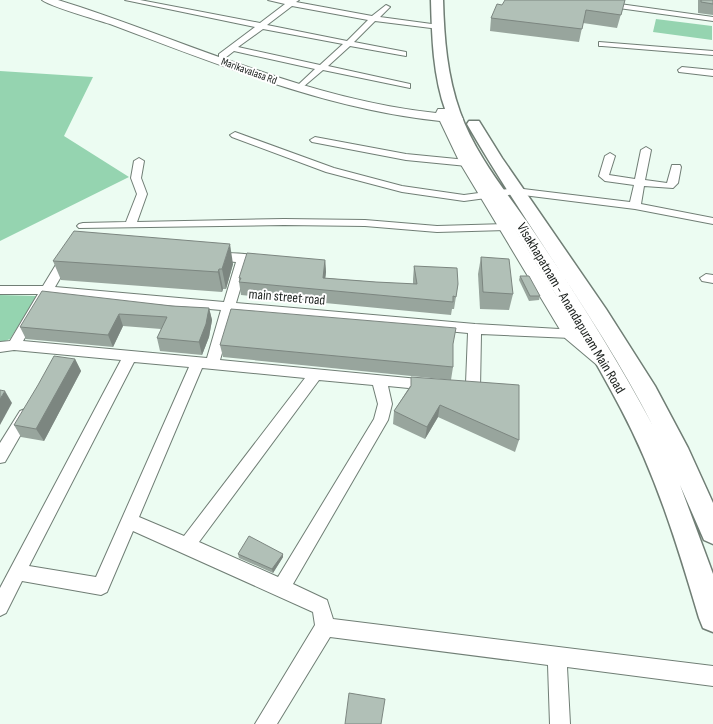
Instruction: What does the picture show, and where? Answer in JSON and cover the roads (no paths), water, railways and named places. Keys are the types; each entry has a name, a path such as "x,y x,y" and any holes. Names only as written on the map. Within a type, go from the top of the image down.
{"main road":[{"name":"Visakhapatnam - Anandapuram Main Road","path":"438,0 439,27 450,116 545,262 632,409 670,492 693,553 713,618"},
{"name":"Visakhapatnam - Anandapuram Main Road","path":"449,0 456,69 469,115 484,142 500,192 599,314 647,392 680,455 713,532"}],"street":[{"name":"Marikavalasa Rd","path":"47,0 108,16 303,84 450,116"},
{"name":"Marikavalasa Rd","path":"66,0 298,89 384,109 450,116"},
{"path":"129,0 403,54"},
{"path":"272,0 292,2 374,19 439,27"},
{"path":"575,0 608,2 713,19"},
{"path":"222,56 292,2"},
{"path":"303,84 386,7"},
{"path":"602,44 713,53"},
{"path":"232,48 407,86"},
{"path":"682,70 713,73"},
{"path":"450,116 467,163 500,192 506,227 571,333 604,360"},
{"path":"235,135 330,170 402,189 464,198 500,192 635,206 713,221"},
{"path":"315,140 406,157 467,163"},
{"path":"635,206 646,150"},
{"path":"610,156 604,176 609,178 672,185 676,167"},
{"path":"130,226 142,194 135,180 139,161"},
{"path":"83,226 293,222 365,223 437,229 506,227"},
{"path":"7,346 75,244"},
{"path":"204,255 271,261"},
{"path":"17,572 101,586 129,521 205,363 229,307 243,258"},
{"name":"main street road","path":"0,290 46,290 475,329 571,333"},
{"path":"7,346 63,349 473,389 475,329"},
{"path":"54,366 63,349"},
{"path":"0,608 130,356"},
{"path":"186,545 316,374"},
{"path":"281,588 381,420 385,404 379,380"},
{"path":"0,457 34,399"},
{"path":"129,521 321,606 325,627 265,724"},
{"path":"325,627 557,658 713,676"},
{"path":"557,658 560,724"}]}
